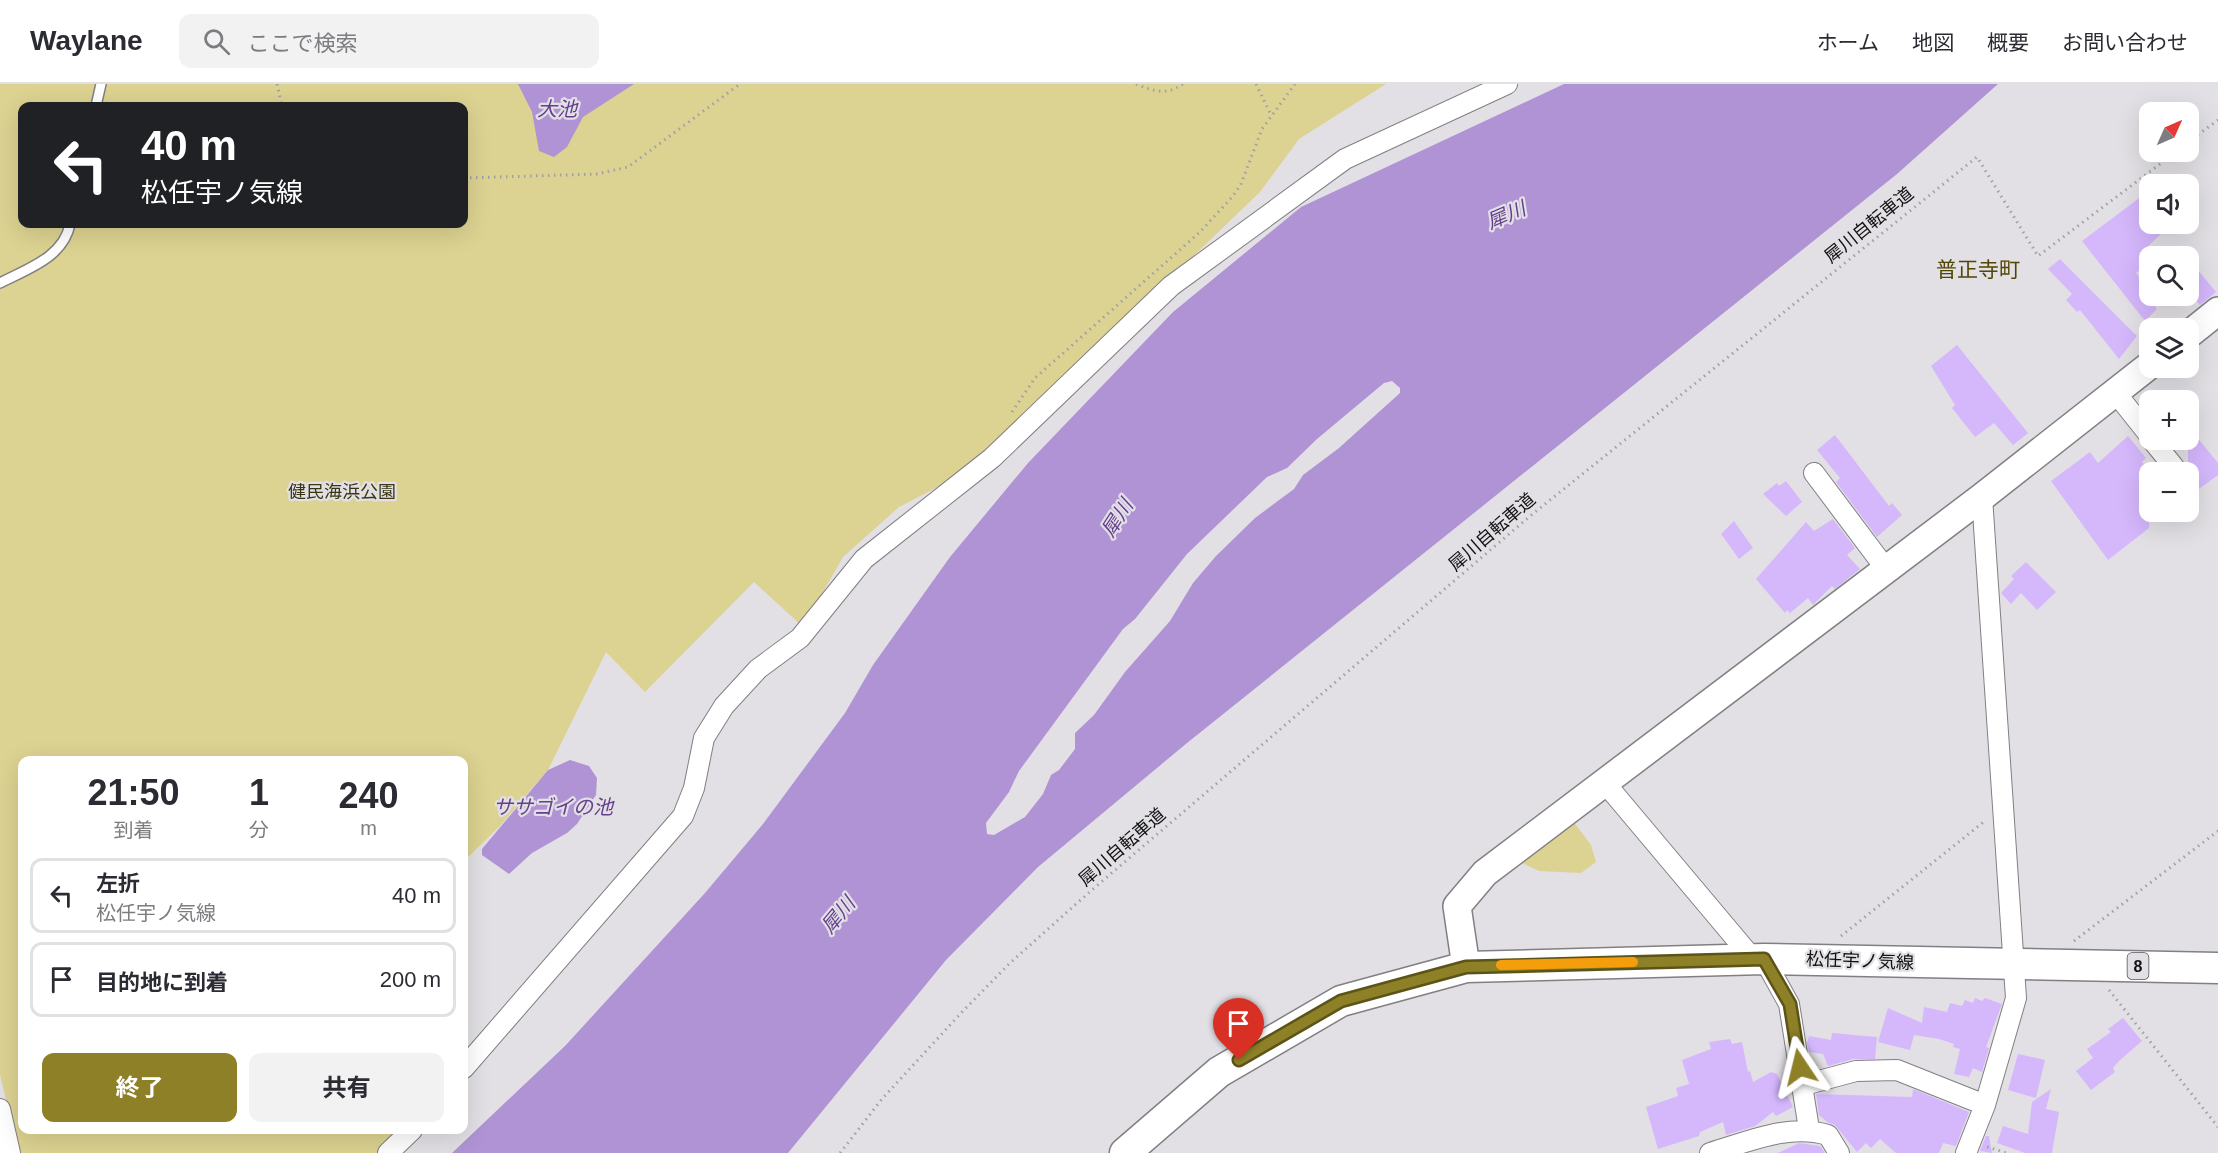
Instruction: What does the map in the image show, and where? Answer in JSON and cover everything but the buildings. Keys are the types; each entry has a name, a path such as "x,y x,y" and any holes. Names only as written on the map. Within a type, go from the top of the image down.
{"main road":[{"name":"松任宇ノ気線","path":"1125,1153 1219,1071 1341,1001 1466,967 1758,959 2218,968"}],"street":[{"path":"468,1063 683,816 694,788 704,738 724,706 758,669 800,638 864,559 992,458 1180,279 1345,159 1507,84"},
{"path":"2199,327 2218,312"},
{"path":"1466,967 1457,906 1485,873 1982,497 2139,373"},
{"path":"2115,392 2139,423"},
{"path":"2161,450 2170,462"},
{"path":"1814,473 1886,569"},
{"path":"1966,1153 1985,1105 2016,998 1982,497"},
{"path":"1605,783 1758,959 1790,1004 1809,1130"},
{"path":"1804,1085 1856,1071 1897,1070 1985,1105"},
{"path":"0,1109 10,1153"},
{"path":"1710,1153 1780,1132 1809,1130 1828,1135 1839,1153"},
{"path":"388,1153 408,1134"}],"lane":[{"path":"97,102 101,84"},
{"path":"0,283 46,259 58,249 70,228"}],"path":[{"path":"277,84 281,102"},
{"path":"468,178 597,174 628,167 740,84"},
{"path":"1136,84 1155,91 1168,92 1183,84"},
{"path":"1257,84 1272,116"},
{"path":"1008,420 1018,401 1035,378 1200,232 1233,195 1241,184 1262,129 1295,84"},
{"path":"2199,134 2218,120"},
{"name":"犀川自転車道","path":"840,1153 882,1099 962,1012 1011,963 1093,889 1529,517 1977,158 2038,256 2163,162"},
{"path":"1812,960 2004,806"},
{"path":"2057,964 2067,946 2218,831"},
{"path":"2089,964 2218,1127"}],"green space":[{"name":"健民海浜公園","path":"0,84 1386,84 1299,139 1260,192 981,460 957,477 899,507 843,557 803,627 754,582 645,692 606,652 548,770 499,827 468,857 468,756 18,756 18,1134 400,1134 381,1153 19,1153 0,1075"},
{"path":"1573,821 1591,845 1596,862 1581,873 1539,871 1520,862"}],"water":[{"name":"大池","path":"518,84 634,84 583,117 567,147 554,157 539,151 532,112"},
{"name":"犀川","path":"1564,84 1998,84 1897,174 1187,743 1038,867 946,960 788,1153 452,1153 565,1046 705,893 763,824 845,713 873,665 950,557 1028,463 1173,312 1301,207","holes":["1392,381 1400,388 1400,393 1339,448 1303,475 1294,489 1255,518 1216,556 1193,583 1170,621 1125,672 1094,715 1075,733 1075,749 1059,770 1051,775 1043,794 1025,817 994,835 987,834 986,823 1009,792 1019,771 1123,629 1135,619 1187,554 1267,477 1287,468 1317,439 1384,383"]},
{"name":"ササゴイの池","path":"570,760 589,766 597,778 596,795 577,824 567,833 532,853 509,874 482,855 482,849 548,770"}],"slow traffic":[{"path":"1501,965 1633,962"}],"district":[{"name":"普正寺町","path":"1978,270"}],"route":[{"path":"1239,1060 1341,1001 1466,967 1764,959 1790,1004 1800,1067"}]}
